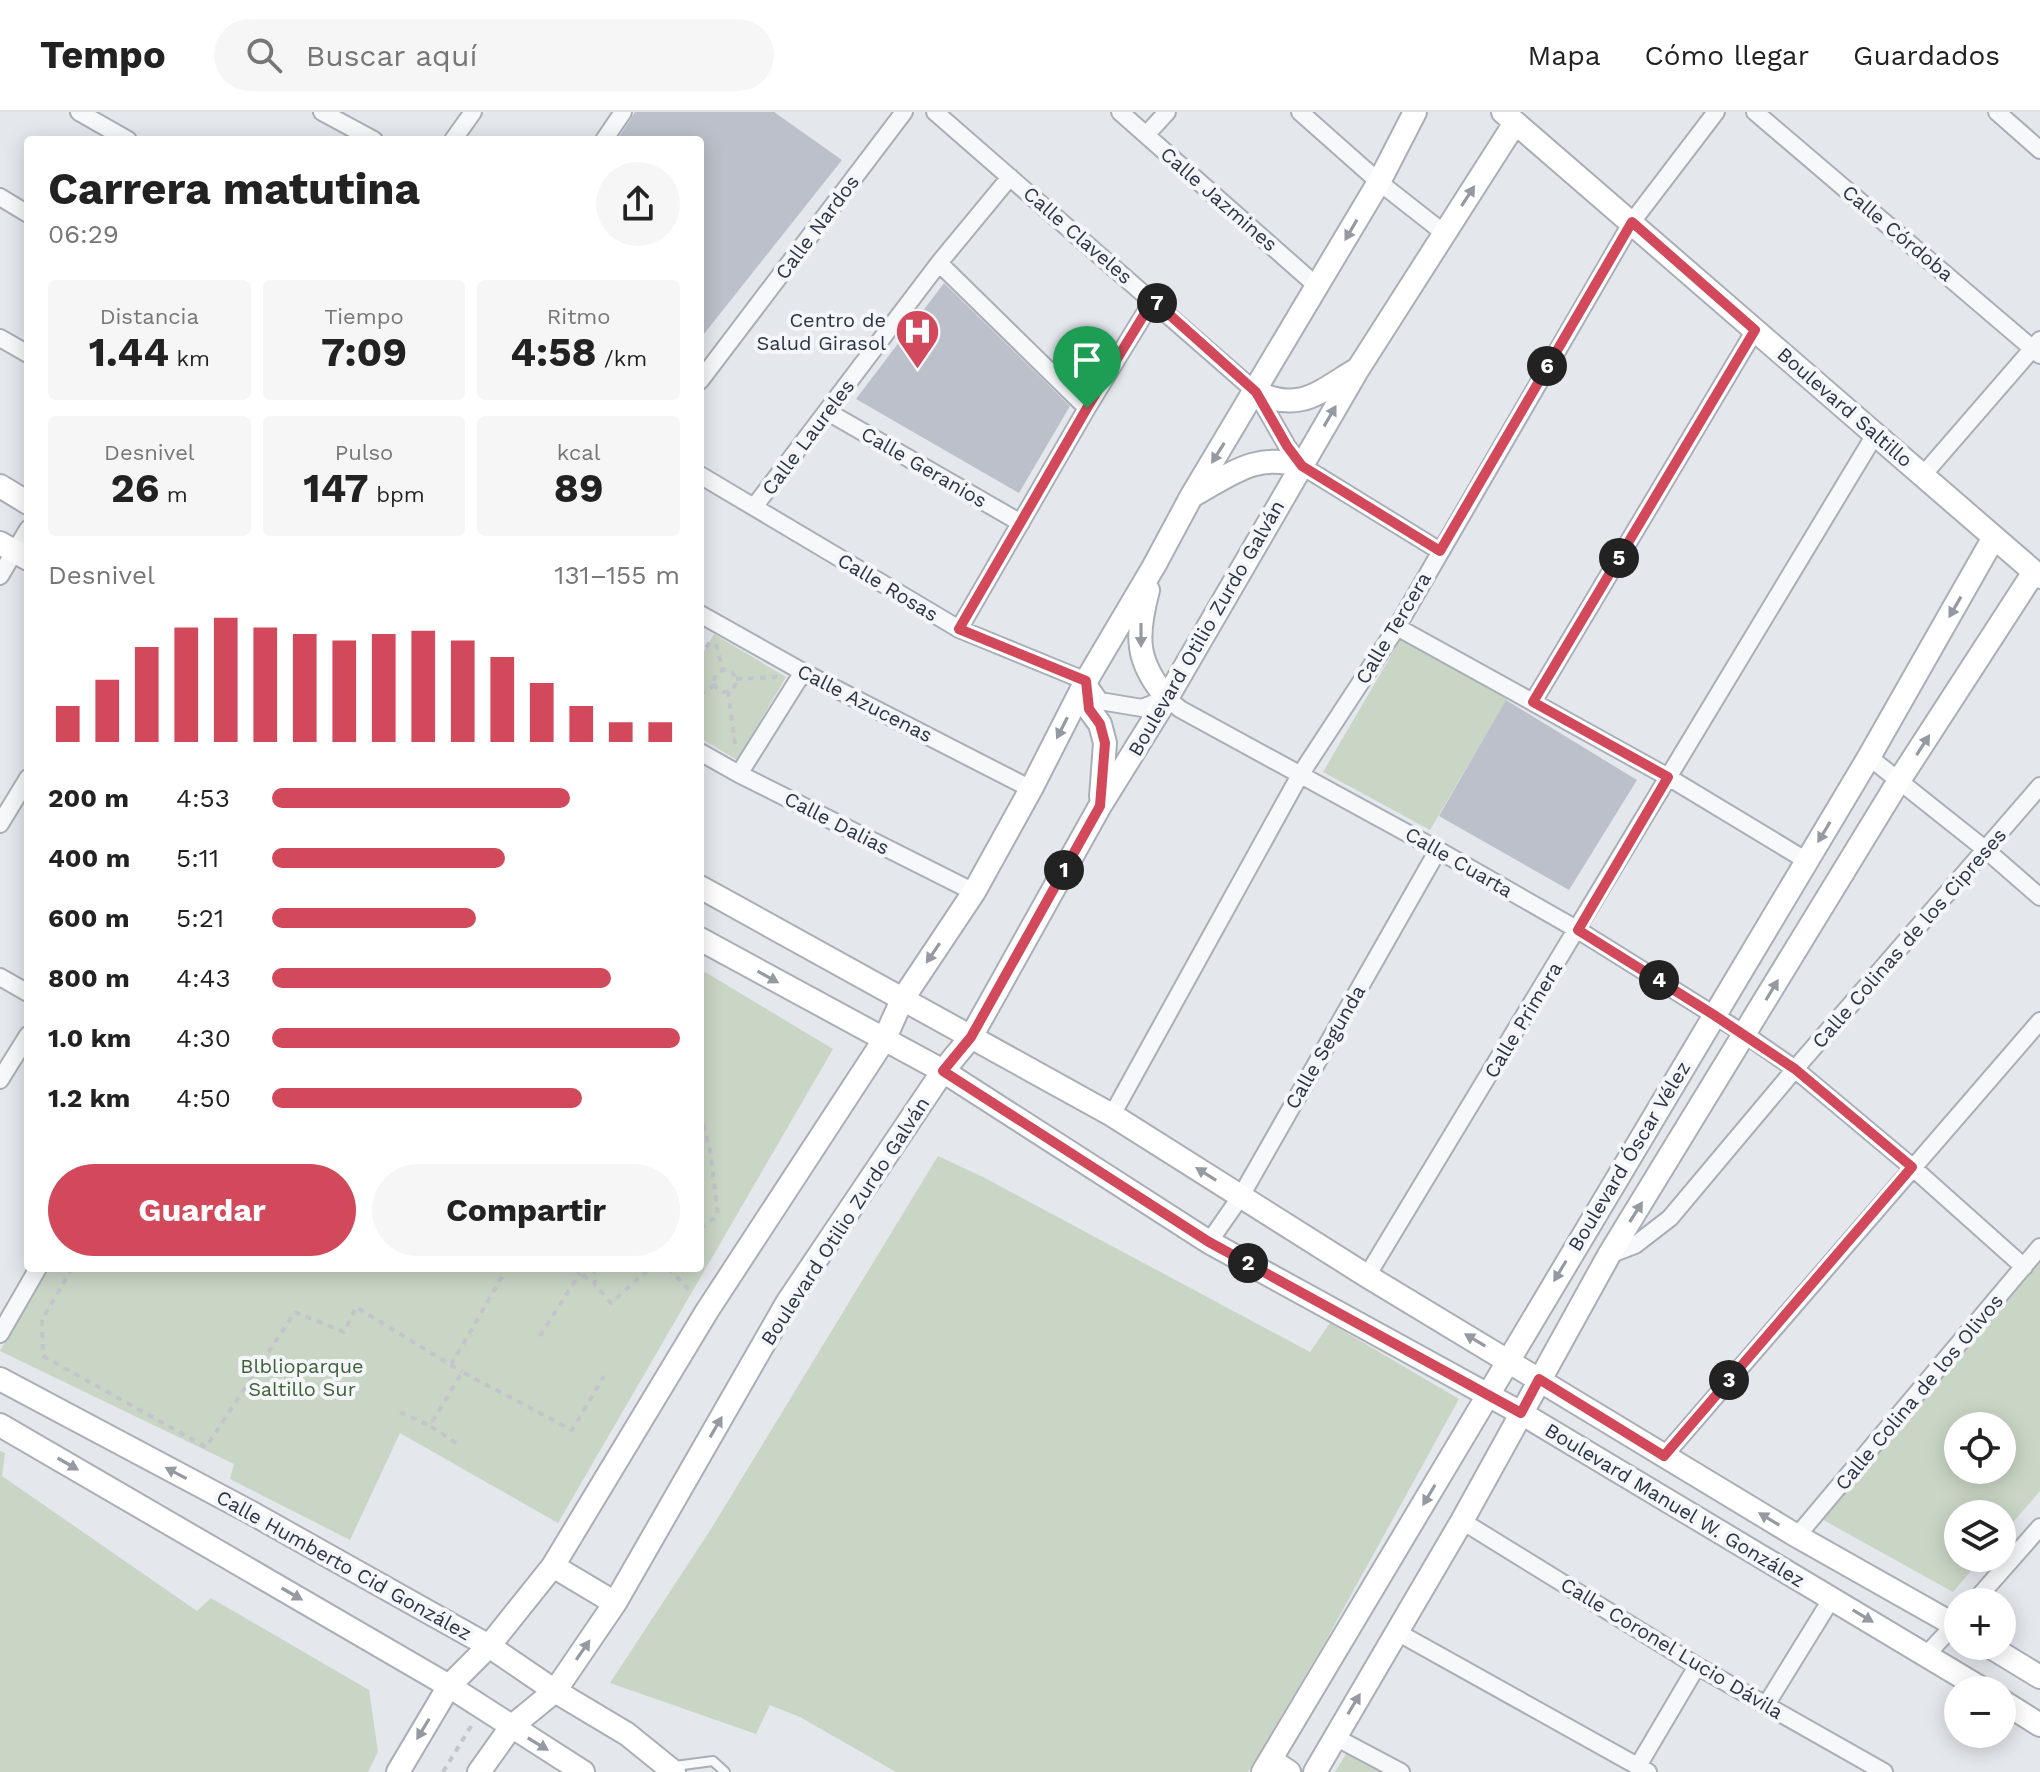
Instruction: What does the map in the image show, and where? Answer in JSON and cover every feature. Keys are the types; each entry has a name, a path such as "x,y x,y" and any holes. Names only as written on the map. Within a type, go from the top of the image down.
{"street":[{"path":"79,112 121,136"},
{"path":"456,136 473,112"},
{"path":"607,136 623,112"},
{"name":"Calle Nardos","path":"704,376 904,112"},
{"name":"Calle Claveles","path":"935,112 1256,392 1302,466"},
{"name":"Calle Jazmines","path":"1120,112 1318,287"},
{"path":"1146,135 1167,112"},
{"path":"1300,112 1379,182 1444,233"},
{"path":"398,1772 449,1686 489,1646 553,1566 707,1311 884,1040 902,1000 974,892 1086,681 1191,497 1379,182 1415,112"},
{"name":"Calle Tercera","path":"1112,1115 1300,775 1397,627 1632,222 1716,112"},
{"name":"Calle Córdoba","path":"1755,112 2038,348"},
{"path":"1997,112 2040,150"},
{"path":"326,113 367,136"},
{"name":"Boulevard Saltillo","path":"1509,117 2037,575"},
{"name":"Boulevard Otilio Zurdo Galván","path":"482,1771 511,1727 555,1691 615,1603 787,1303 943,1071 971,1037 1100,806 1167,698 1358,369 1444,233 1509,117"},
{"name":"Calle Laureles","path":"754,507 939,263 1010,177"},
{"path":"0,197 24,212"},
{"path":"939,263 1087,408"},
{"path":"959,629 1153,300"},
{"path":"1533,702 1755,330"},
{"path":"0,338 24,352"},
{"path":"1923,475 2038,348"},
{"path":"1256,392 1280,402 1298,401 1358,369"},
{"name":"Calle Geranios","path":"828,412 1021,523"},
{"name":"Calle Primera","path":"1367,1276 1876,433"},
{"path":"1191,497 1261,461 1282,460 1302,466 1440,551"},
{"name":"Calle Rosas","path":"704,477 959,629 1086,681 1100,701 1142,708 1167,698"},
{"path":"0,486 24,501"},
{"name":"Boulevard Óscar Vélez","path":"1274,1768 1507,1360 1869,757 1993,539"},
{"path":"0,576 14,551"},
{"path":"1154,566 1142,617 1142,655 1148,673 1167,698"},
{"name":"Boulevard Óscar Vélez","path":"1315,1772 1462,1521 1609,1255 1900,779 2037,575"},
{"name":"Calle Azucenas","path":"704,622 1031,789"},
{"path":"1397,627 1668,777 1807,861"},
{"path":"739,774 803,672"},
{"path":"1086,681 1089,709 1100,724 1105,743 1100,806"},
{"name":"Calle Cuarta","path":"1167,698 1180,709 1578,930 1746,1035 1795,1069 2024,1267"},
{"name":"Calle Dalias","path":"704,754 974,892"},
{"path":"1869,757 1900,779 2040,897"},
{"path":"0,824 24,785"},
{"name":"Calle Colinas de los Cipreses","path":"1609,1255 1635,1245 1670,1218 2040,786"},
{"name":"Calle Segunda","path":"1209,1242 1241,1196 1438,850"},
{"name":"Boulevard Manuel W. González","path":"704,889 1112,1115 1367,1276 1664,1456 1797,1536 1944,1617"},
{"name":"Boulevard Manuel W. González","path":"704,941 943,1071 1209,1242 1521,1413 1962,1676"},
{"path":"0,977 24,991"},
{"path":"1664,1456 2040,1021"},
{"path":"0,1080 24,1041"},
{"name":"Calle Colina de los Olivos","path":"1797,1536 2040,1247"},
{"path":"0,1334 36,1272"},
{"name":"Calle Humberto Cid González","path":"0,1379 250,1512 489,1646 555,1691 627,1734 671,1769"},
{"path":"0,1425 449,1686 583,1772"},
{"name":"Calle Coronel Lucio Dávila","path":"1462,1521 1697,1666 1884,1772"},
{"path":"1986,1588 2040,1527"},
{"path":"553,1566 615,1603"},
{"path":"1766,1705 1832,1598"},
{"path":"1397,1632 1643,1769 1697,1666"},
{"path":"1927,1654 1944,1637"},
{"path":"2012,1660 2040,1677"},
{"path":"2016,1710 2040,1725"},
{"path":"1335,1737 1401,1772"}],"lane":[{"path":"671,1769 713,1761 725,1772"}],"path":[{"path":"704,651 714,634 723,670"},
{"path":"723,670 730,671 736,679 733,688 728,691 722,691 715,685 715,676 723,670"},
{"path":"736,679 786,677"},
{"path":"704,692 715,685"},
{"path":"728,691 736,746"},
{"path":"704,1128 710,1150 718,1215 704,1226"},
{"path":"70,1272 42,1320 43,1356 206,1447 295,1312 344,1332 356,1307 462,1372 572,1430 604,1376"},
{"path":"451,1365 505,1272"},
{"path":"594,1272 595,1284"},
{"path":"540,1336 580,1273 595,1284 611,1303 646,1272"},
{"path":"672,1272 707,1311"},
{"path":"430,1426 462,1372"},
{"path":"400,1412 456,1443"},
{"path":"443,1772 482,1709"}],"green space":[{"path":"714,634 786,677 737,760 704,740 704,651"},
{"path":"1402,637 1507,699 1430,830 1323,772"},
{"name":"Blblioparque Saltillo Sur","path":"704,971 833,1049 704,1271"},
{"path":"938,1156 1310,1352 1330,1323 1459,1399 1324,1644 1248,1772 896,1772 800,1717 770,1705 756,1734 610,1683 711,1529"},
{"path":"2040,1260 2040,1491 2016,1519 2016,1500 1944,1500 1944,1572 1970,1572 1956,1588 1946,1588 1818,1517"},
{"name":"Blblioparque Saltillo Sur","path":"46,1272 704,1272 558,1523 400,1433 350,1540 230,1479 234,1464 0,1351"},
{"path":"0,1451 5,1453 2,1476 197,1611 211,1598 369,1690 378,1752 368,1772 0,1772"},
{"path":"1349,1749 1389,1772 1335,1772"}],"building":[{"path":"635,112 774,112 842,160 704,334 704,136 620,136"},
{"path":"944,283 1070,406 1019,493 856,399"},
{"path":"1506,700 1637,780 1569,890 1439,816"}],"place":[{"name":"Centro de Salud Girasol","path":"917,371"}],"route":[{"path":"1632,222 1755,330 1533,702 1668,777 1578,930 1795,1069 1912,1167 1664,1456 1539,1379 1521,1413 1209,1242 943,1071 971,1037 1100,806 1105,743 1100,724 1089,709 1086,681 959,629 1087,408 1153,300 1256,392 1302,466 1440,551 1632,222"}]}
